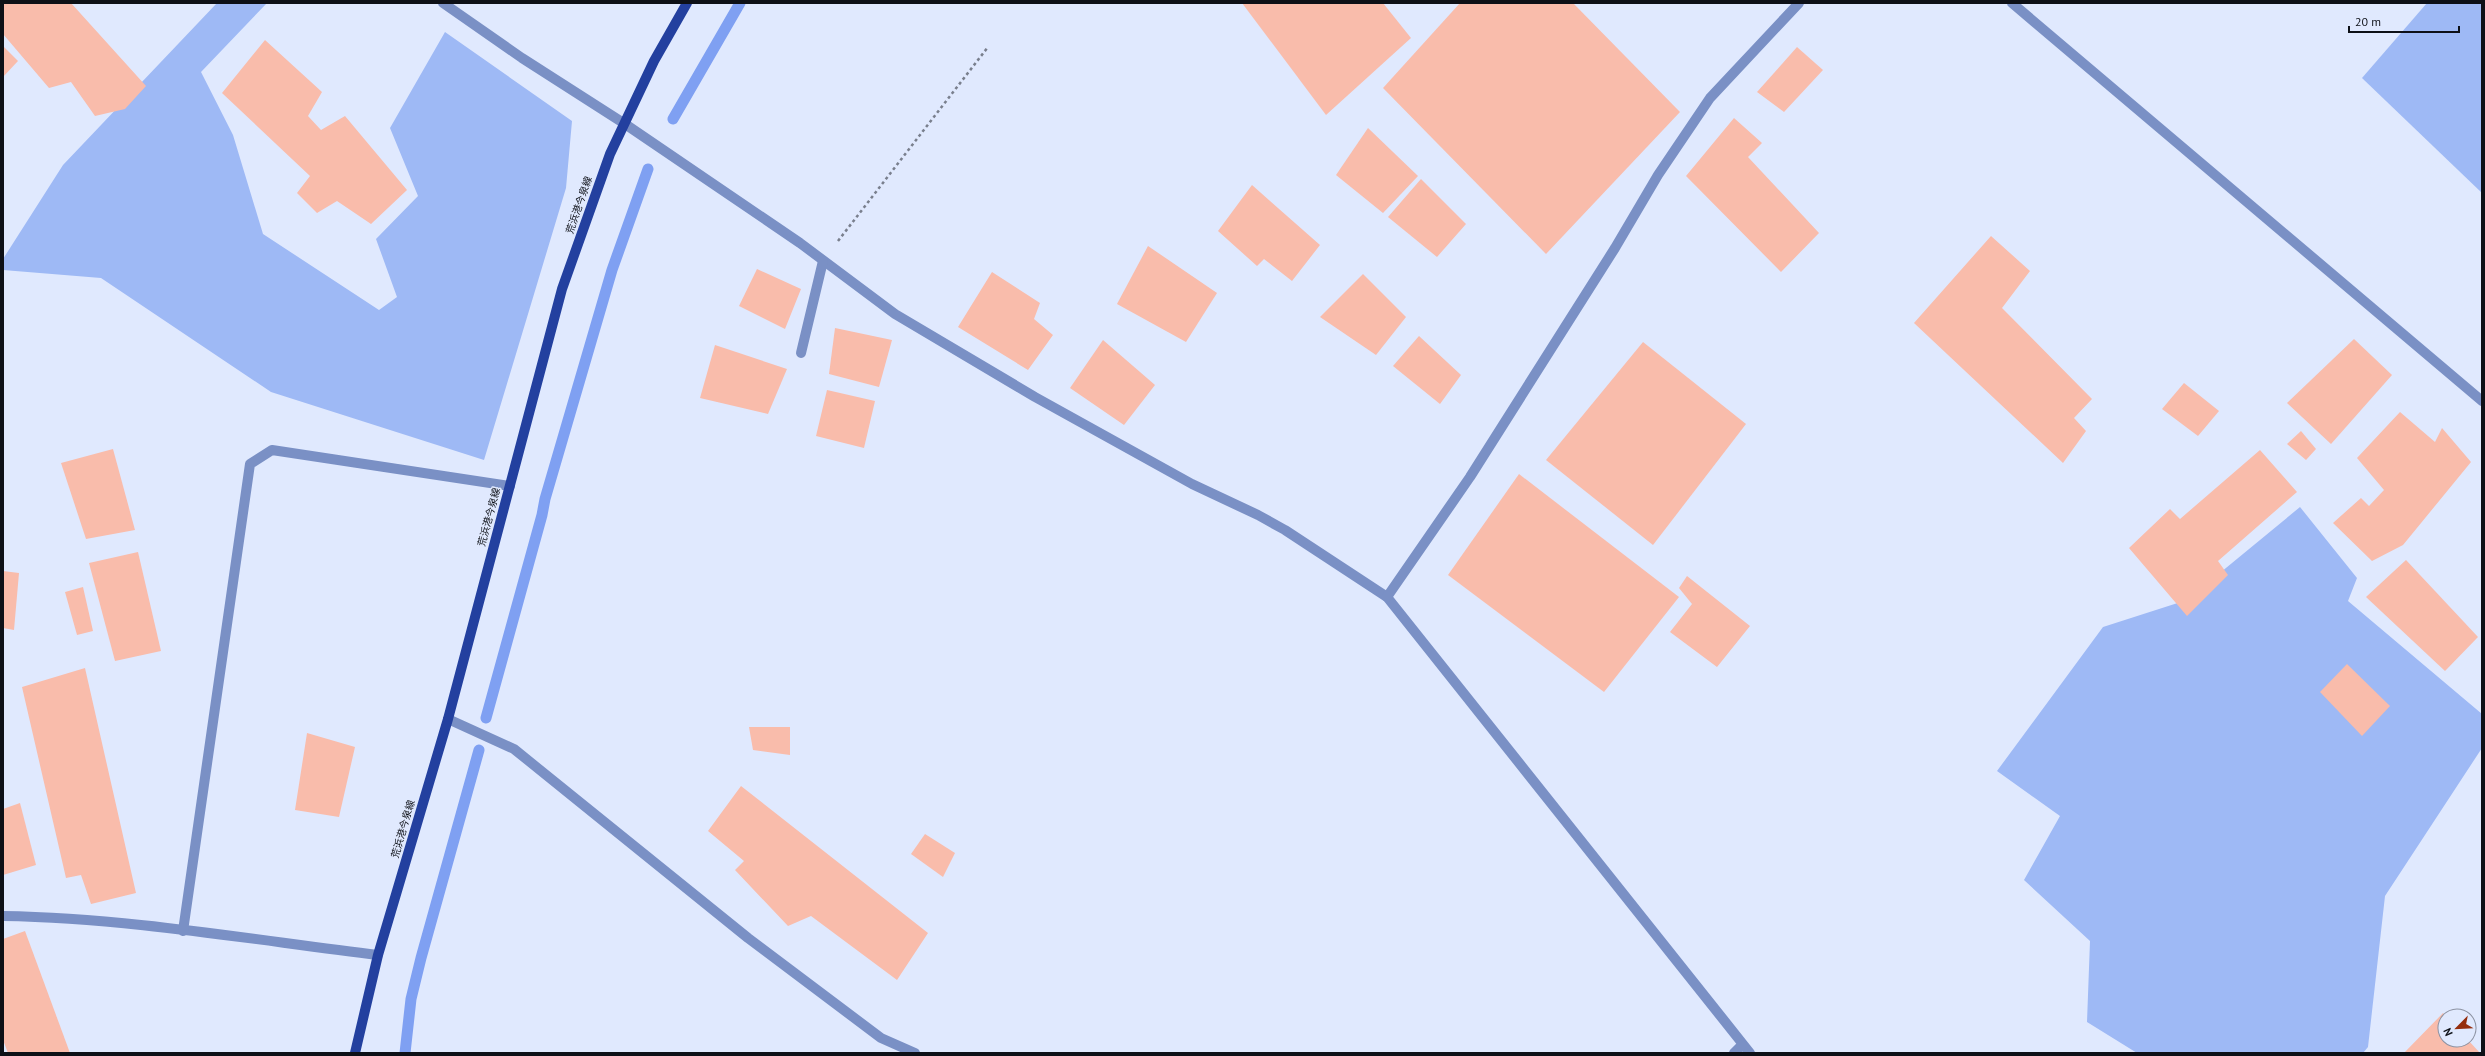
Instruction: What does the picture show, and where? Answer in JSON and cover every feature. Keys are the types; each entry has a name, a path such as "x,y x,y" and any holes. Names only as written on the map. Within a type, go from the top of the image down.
{"main road":[{"name":"荒浜港今泉線","path":"355,1053 378,955 448,719 562,289 610,154 654,61 687,3"}],"street":[{"path":"443,3 522,58 625,124 823,261 895,314 1069,416 1192,484 1271,522 1387,597 1742,1045 1750,1053"},
{"path":"1387,597 1470,477 1615,248 1658,175 1710,98 1799,3"},
{"path":"2012,3 2482,401"},
{"path":"801,353 823,261"},
{"path":"182,931 250,464 272,450 510,486"},
{"path":"448,719 514,749 748,938 881,1038 915,1053"},
{"path":"3,916 42,916 182,931 378,955"},
{"path":"1734,1053 1742,1045"}],"path":[{"path":"823,261 988,47"}],"shaded area":[{"path":"217,3 267,3 201,72 233,135 263,234 379,310 397,297 376,239 418,196 390,128 445,32 572,121 566,188 484,460 271,392 101,278 3,270 3,259 63,165"},
{"path":"2427,3 2482,3 2482,193 2362,78"},
{"path":"2300,507 2357,578 2348,601 2482,714 2482,748 2385,896 2368,1047 2363,1053 2137,1053 2087,1022 2090,941 2024,880 2060,816 1997,771 2103,627 2187,600"}],"building":[{"path":"3,3 71,3 146,86 125,109 95,116 71,82 49,88 3,34"},
{"path":"1242,3 1383,3 1411,38 1326,115"},
{"path":"1460,3 1573,3 1680,112 1546,254 1383,88"},
{"path":"265,40 322,92 308,116 321,130 345,116 407,190 371,224 337,201 317,213 297,193 310,176 222,93"},
{"path":"3,46 18,61 3,77"},
{"path":"1797,47 1823,70 1784,112 1757,92"},
{"path":"1734,118 1762,143 1748,157 1819,233 1781,272 1686,176"},
{"path":"1368,128 1418,176 1383,213 1336,175"},
{"path":"1421,179 1466,224 1437,257 1388,217"},
{"path":"1252,185 1320,245 1292,281 1264,259 1257,266 1218,231"},
{"path":"1991,236 2030,271 2002,308 2092,399 2074,418 2086,431 2063,463 1914,323"},
{"path":"1148,246 1217,293 1186,342 1117,304"},
{"path":"757,269 801,289 785,329 739,306"},
{"path":"992,272 1040,303 1034,319 1053,335 1028,370 958,327"},
{"path":"1363,274 1406,317 1376,355 1320,317"},
{"path":"835,328 892,340 879,387 829,374"},
{"path":"1419,336 1461,375 1440,404 1393,366"},
{"path":"2354,339 2392,375 2331,444 2287,403"},
{"path":"1103,340 1155,385 1124,425 1070,388"},
{"path":"1643,342 1746,424 1653,545 1546,460"},
{"path":"715,345 787,369 768,414 700,398"},
{"path":"2184,383 2219,411 2198,436 2162,409"},
{"path":"827,390 875,401 864,448 816,436"},
{"path":"2400,412 2435,442 2442,428 2471,462 2403,545 2372,561 2333,523 2361,498 2369,506 2384,490 2357,458"},
{"path":"2301,431 2316,449 2306,460 2287,444"},
{"path":"113,449 135,530 86,539 61,463"},
{"path":"2260,450 2297,492 2218,561 2228,575 2187,616 2129,548 2170,509 2180,519"},
{"path":"1519,474 1679,597 1604,692 1448,575"},
{"path":"138,552 161,651 115,661 89,563"},
{"path":"2406,560 2478,637 2445,671 2366,597"},
{"path":"3,571 19,573 14,630 3,628"},
{"path":"1687,576 1750,626 1717,667 1670,632 1692,604 1679,588"},
{"path":"83,587 93,631 77,635 65,592"},
{"path":"2347,664 2390,706 2362,736 2320,692"},
{"path":"85,668 136,893 91,904 81,875 66,878 22,687"},
{"path":"749,727 790,727 790,755 753,750"},
{"path":"307,733 355,747 339,817 295,810"},
{"path":"741,786 928,933 897,980 811,916 788,926 735,870 744,861 708,831"},
{"path":"20,803 36,865 3,875 3,809"},
{"path":"925,834 955,853 943,877 911,854"},
{"path":"25,931 70,1053 8,1053 3,1040 3,939"},
{"path":"2437,1019 2437,1048 2475,1048 2480,1053 2404,1053"}],"waterway":[{"path":"673,119 740,3"},
{"path":"486,718 542,515 545,499 612,270 648,169"},
{"path":"405,1053 411,999 421,958 479,750"}]}
